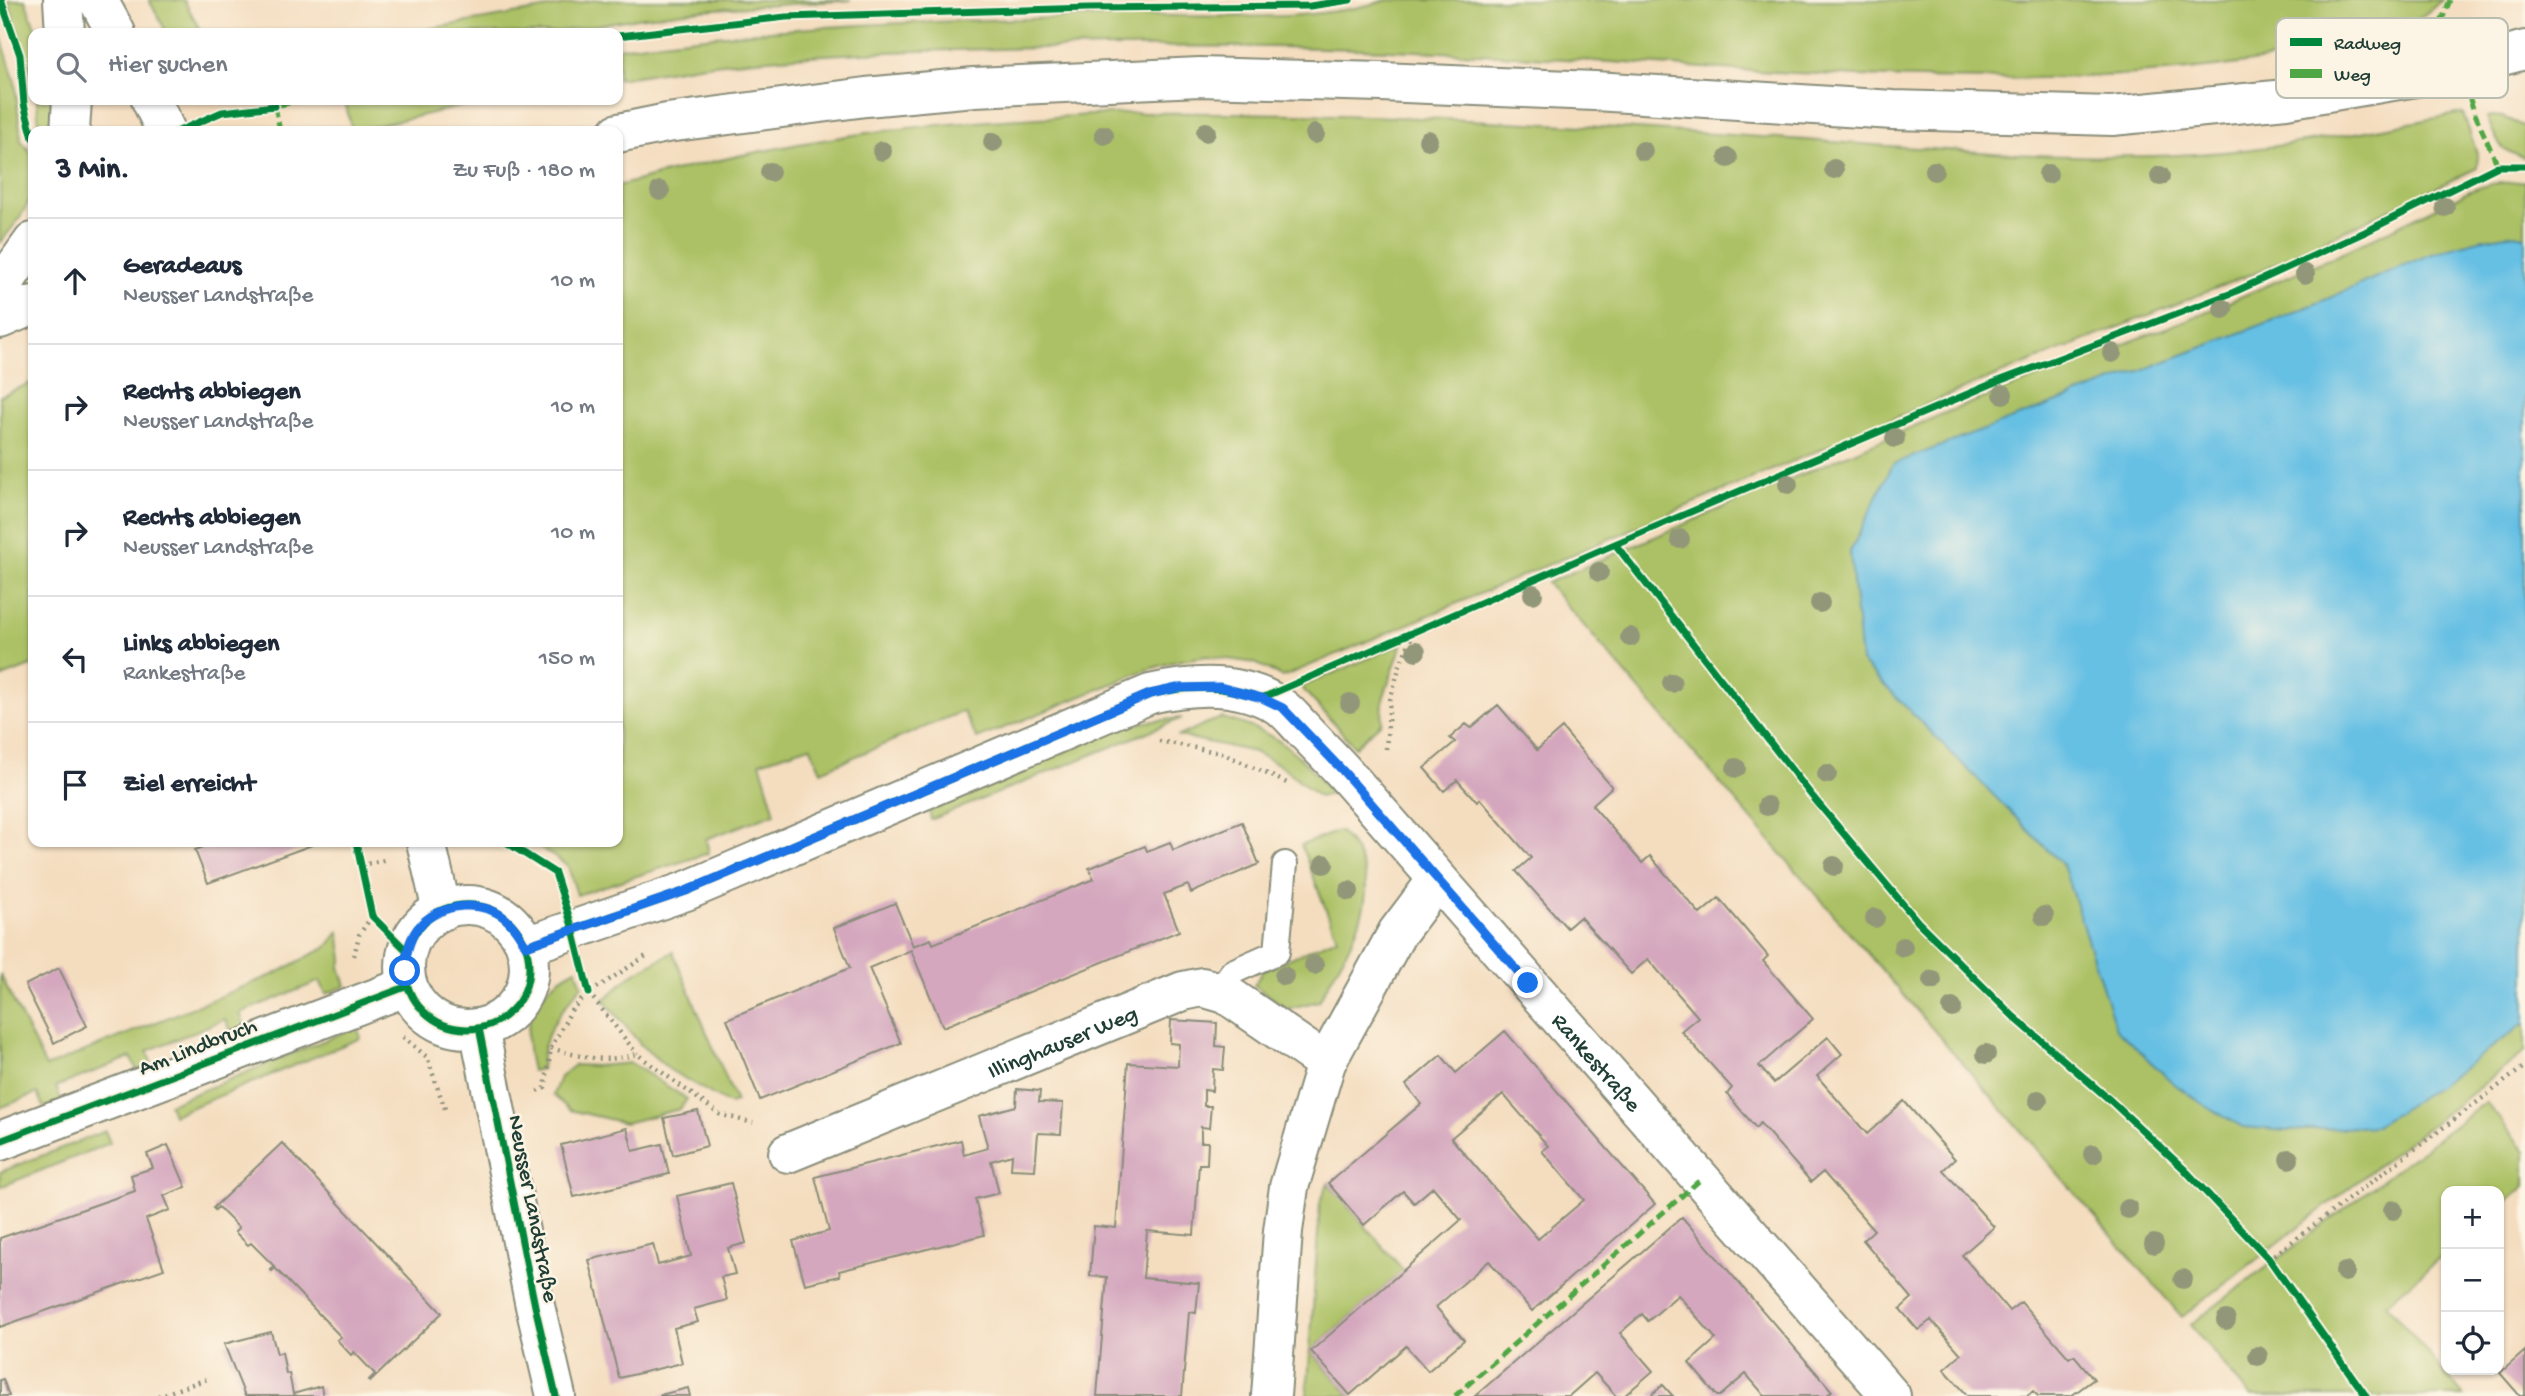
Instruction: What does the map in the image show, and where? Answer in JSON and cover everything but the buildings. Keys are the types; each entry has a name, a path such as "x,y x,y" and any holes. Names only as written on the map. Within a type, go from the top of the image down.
{"street":[{"path":"63,0 65,28"},
{"path":"98,0 113,28"},
{"path":"2508,54 2525,50"},
{"path":"623,132 667,123 893,94 974,87 1200,77 1595,91 1893,110 2112,116 2292,98"},
{"path":"70,126 72,105"},
{"path":"153,105 164,126"},
{"path":"0,288 28,249"},
{"path":"0,320 28,307"},
{"name":"Rankestraße","path":"526,946 686,891 1150,694 1177,688 1220,687 1262,698 1283,708 1377,810 1891,1396"},
{"path":"427,847 442,911"},
{"path":"1271,1396 1283,1231 1289,1187 1326,1063 1397,933 1437,880"},
{"path":"464,905 485,907 509,921 526,946 530,969 526,990 516,1007 498,1022 479,1028 460,1029 437,1022 414,1001 407,969 418,929 430,917 442,911 464,905"},
{"name":"Am Lindbruch","path":"0,1141 407,969"},
{"name":"Illinghauser Weg","path":"788,1153 1183,992 1202,987 1226,994 1326,1063"},
{"name":"Neusser Landstraße","path":"479,1028 535,1306 556,1396"}],"lane":[{"path":"1217,992 1232,972 1277,952 1286,864"}],"path":[{"path":"1377,810 1389,734 1390,699 1399,665 1414,631"},
{"path":"1151,740 1222,753 1273,775 1296,789"},
{"path":"372,916 407,969"},
{"path":"391,1038 404,1037 427,1057 448,1116 545,1088 551,1048 572,1009 589,993 637,1054 719,1114 751,1121 788,1153"},
{"path":"551,1048 586,1059 616,1060 637,1054"},
{"path":"2269,1259 2525,1066"},
{"path":"158,1396 210,1378"}],"green space":[{"path":"8,0 25,0 35,28 28,28 28,64"},
{"path":"149,0 184,0 199,28 164,28"},
{"path":"595,0 851,0 701,10 579,28 433,28"},
{"path":"1387,0 2443,0 2420,18 2276,18 2276,58 2165,72 2077,77 1901,78 1410,51 1203,46 838,54 714,64 623,78 623,47 746,33 937,22 1130,16 1292,16 1356,8"},
{"path":"0,33 15,82 21,140 28,149 28,203 0,243"},
{"path":"37,105 52,105 52,126 39,126"},
{"path":"346,105 468,105 374,126 351,126"},
{"path":"1129,113 1208,113 1445,119 2033,155 2143,156 2264,148 2463,113 2478,156 2477,168 2264,269 1961,390 1283,677 1255,663 1207,656 1143,671 977,739 963,711 821,771 810,746 760,762 775,813 706,839 709,853 577,895 568,866 539,847 623,847 623,185 734,157 853,135 1025,119"},
{"path":"2487,117 2503,117 2525,127 2525,158 2509,152 2499,144"},
{"path":"2525,181 2525,1052 2182,1317 1547,583 1945,413 2189,319 2340,254 2470,191 2490,184"},
{"path":"28,384 28,667 0,678 0,396"},
{"path":"1402,644 1383,699 1382,722 1355,747 1301,687"},
{"path":"1182,718 931,820 929,811 1114,730 1145,722"},
{"path":"1222,718 1257,729 1297,754 1331,794 1319,797 1282,766 1254,752 1179,736"},
{"path":"1339,831 1356,852 1364,873 1366,894 1362,916 1343,959 1319,1001 1287,1009 1254,985 1263,970 1337,938 1301,845"},
{"path":"339,932 343,959 340,967 346,986 326,994 320,981 240,1013 245,1026 231,1032 225,1019 147,1051 152,1065 137,1071 131,1057 56,1087 62,1102 44,1108 37,1093 0,1108 0,974 46,1067 275,974 328,946"},
{"path":"673,952 736,1102 729,1104 670,1070 642,1046 604,1000 630,976"},
{"path":"576,969 582,985 548,1034 541,1069 532,1071 527,1038 532,1011 548,988"},
{"path":"357,1027 361,1038 173,1115 169,1104"},
{"path":"631,1063 687,1099 680,1109 625,1123 570,1110 553,1095 560,1077 575,1065"},
{"path":"2486,1102 2525,1151 2525,1186 2504,1204 2504,1186 2441,1186 2441,1257 2386,1304 2441,1369 2441,1375 2446,1375 2464,1396 2250,1396 2190,1325"},
{"path":"105,1131 110,1143 0,1187 0,1172"},
{"path":"1328,1183 1404,1271 1311,1351 1351,1396 1307,1396 1320,1203"}],"water":[{"path":"2515,234 2525,236 2525,1023 2447,1080 2376,1126 2287,1131 2243,1127 2207,1107 2173,1083 2116,1029 2063,865 1861,662 1850,552 1893,464 2310,306 2410,262 2462,244"}],"marked path":[{"path":"2443,18 2450,0"},
{"path":"2469,98 2498,166"},
{"path":"279,126 275,106 280,105"},
{"path":"1455,1396 1700,1180"}],"cycle path":[{"path":"1,0 20,55 24,104 30,126"},
{"path":"623,35 786,17 1088,8 1310,6 1350,0"},
{"path":"190,126 222,112 275,106"},
{"path":"526,946 686,891 1150,694 1206,688 1262,698 1996,382 2232,293 2365,232 2498,166 2525,166"},
{"path":"1615,544 1812,796 1918,922 2014,1017 2184,1169 2269,1259 2366,1396"},
{"path":"357,847 372,916 407,951"},
{"path":"514,847 555,873 589,993"},
{"path":"467,905 491,910 511,923 524,943 529,967 524,991 511,1011 491,1024 467,1029 443,1024 423,1011 410,991 405,967 410,943 423,923 443,910 467,905"},
{"path":"0,1141 408,986"},
{"path":"479,1028 535,1306 556,1396"}],"route":[{"path":"405,971 411,940 430,917 442,911 464,905 485,907 509,921 526,946 686,891 1150,694 1202,686 1244,692 1283,708 1343,771 1528,983"}]}
